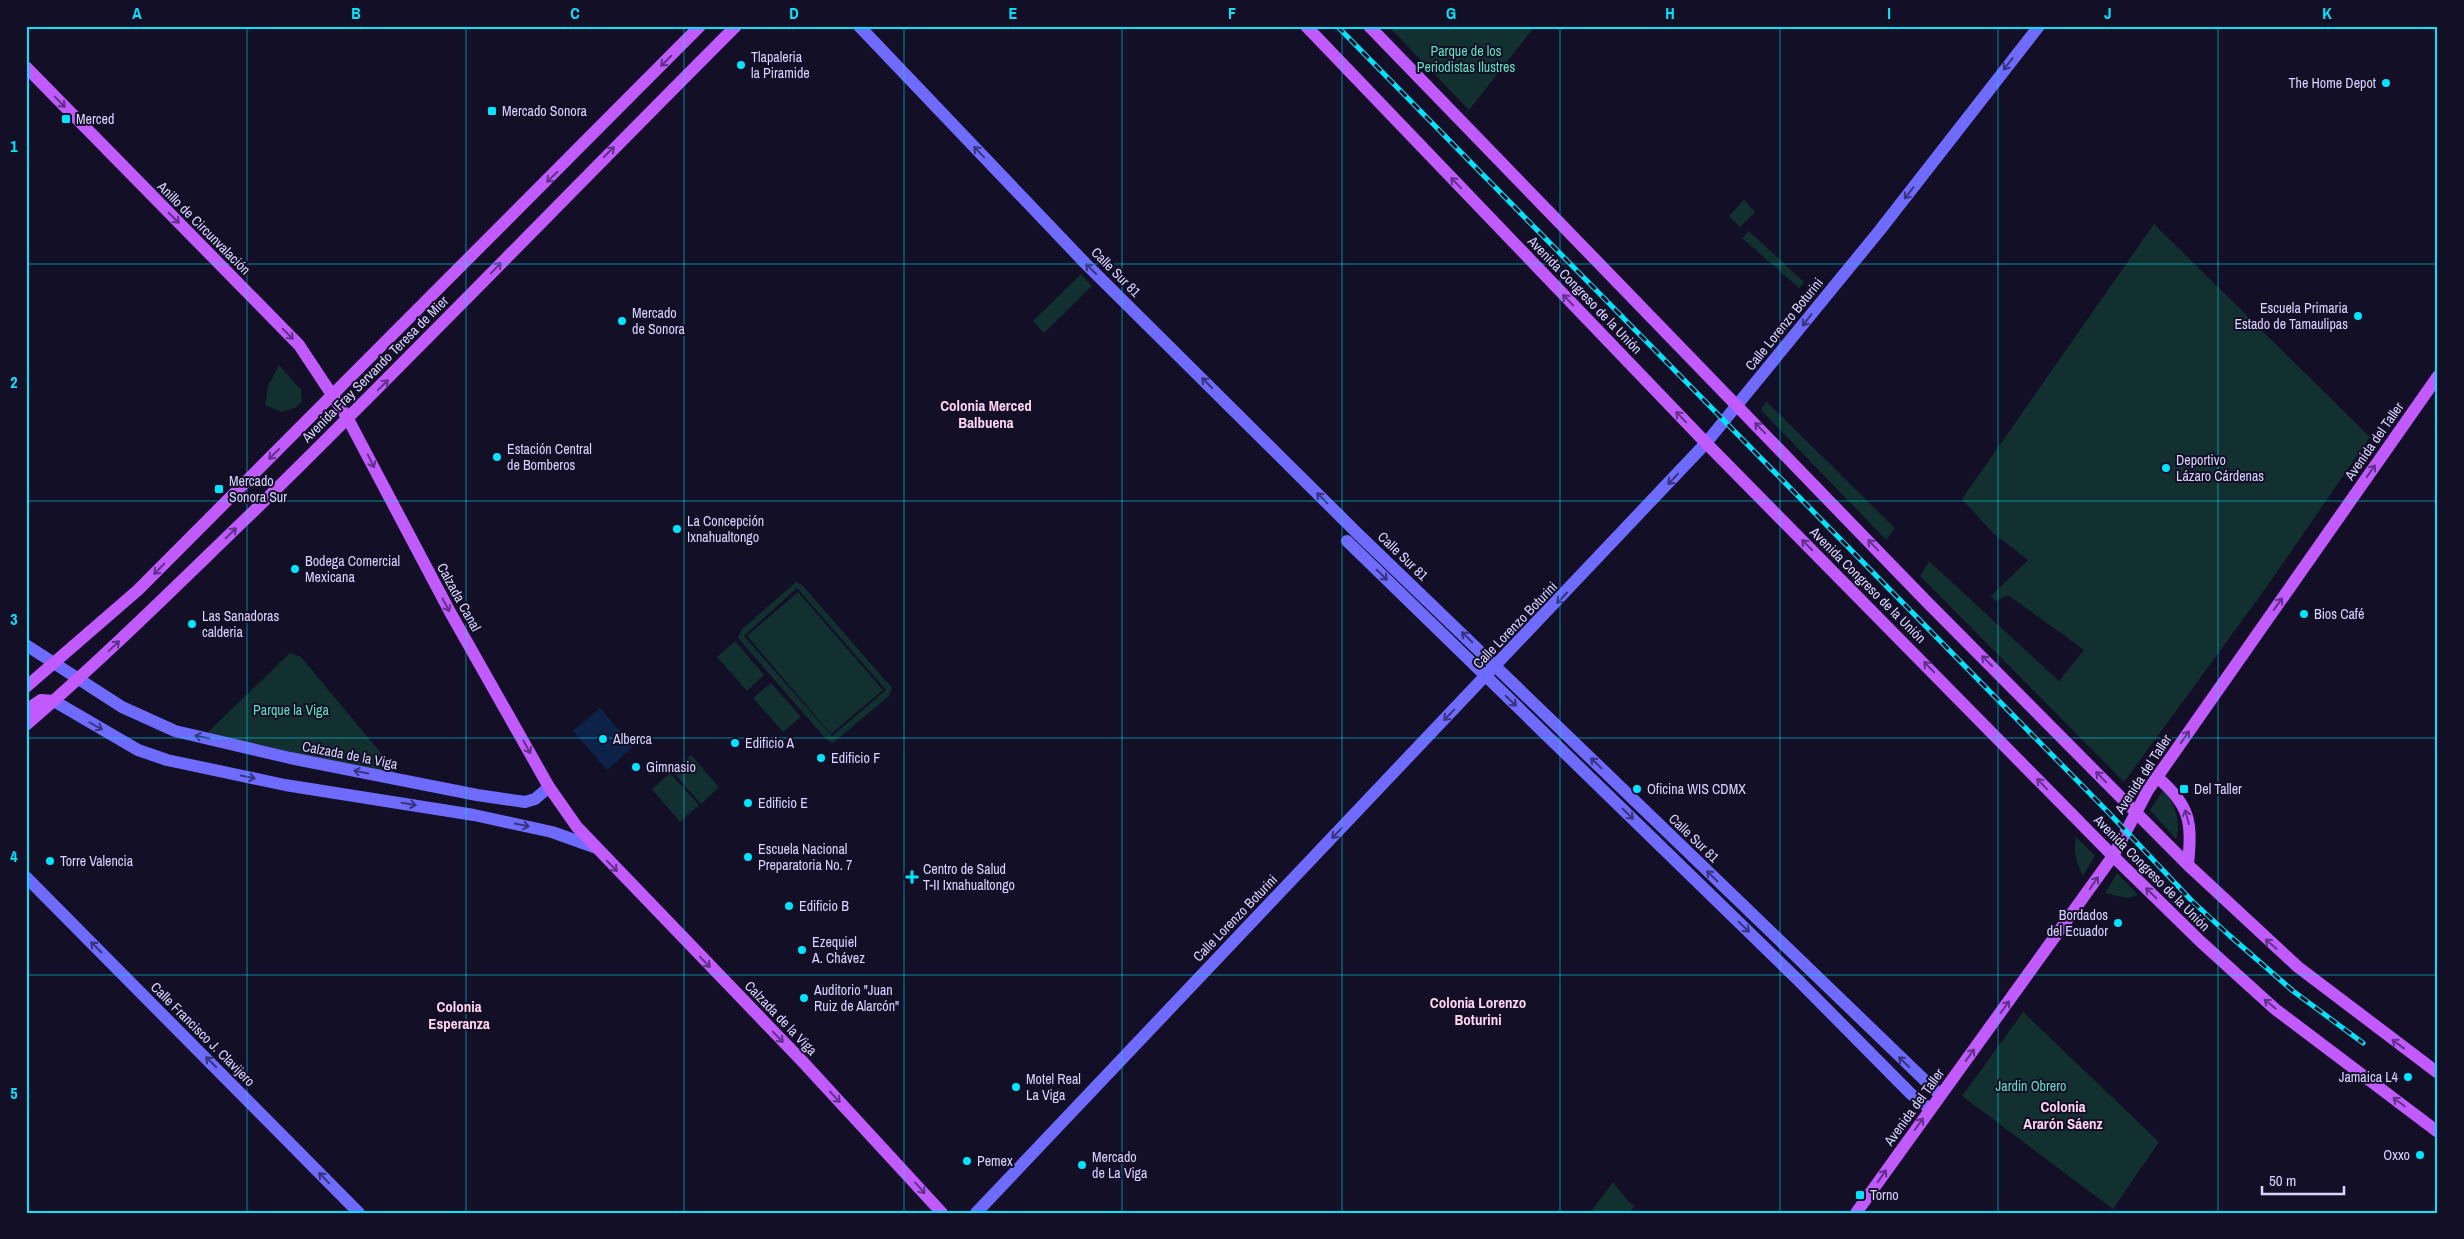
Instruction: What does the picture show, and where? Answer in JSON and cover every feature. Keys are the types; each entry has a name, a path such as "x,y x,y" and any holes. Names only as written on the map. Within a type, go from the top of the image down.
{"main road":[{"name":"Avenida Fray Servando Teresa de Mier","path":"26,687 138,590 700,26"},
{"name":"Avenida Fray Servando Teresa de Mier","path":"26,725 78,679 348,419 596,165 736,26"},
{"name":"Avenida Congreso de la Unión","path":"1306,26 1706,443 2113,856 2233,973 2268,1003 2438,1132"},
{"path":"1368,26 2188,865 2298,967 2438,1073"},
{"name":"Anillo de Circunvalación","path":"26,67 299,345 348,419"},
{"name":"Avenida del Taller","path":"1856,1213 2113,856 2135,812 2157,777 2438,376"},
{"name":"Calzada Canal","path":"348,419 450,612 550,787"},
{"path":"26,710 41,700 54,701"},
{"path":"2157,777 2178,796 2184,806 2190,832 2188,865"},
{"name":"Calzada de la Viga","path":"550,787 564,809 594,847 802,1061 942,1213"}],"street":[{"name":"Calle Sur 81","path":"859,26 1103,281 1356,532 1497,666 1814,976 1940,1095"},
{"name":"Calle Lorenzo Boturini","path":"976,1213 1497,666 1706,443 1880,230 2039,26"},
{"name":"Calle Sur 81","path":"1347,541 1797,979 1911,1094 1930,1108"},
{"name":"Calzada de la Viga","path":"26,644 53,664 122,707 175,732 290,758 477,796 525,802 535,799 550,787"},
{"name":"Calzada de la Viga","path":"54,701 138,750 166,760 285,785 474,815 552,832 594,847"},
{"name":"Calle Francisco J. Clavijero","path":"26,877 359,1213"}],"green space":[{"name":"Parque de los Periodistas Ilustres","path":"1388,26 1535,26 1469,110"},
{"path":"1744,200 1755,212 1740,227 1729,216"},
{"name":"Deportivo Lázaro Cárdenas","path":"2154,224 2370,437 2263,592 2124,782 1920,576 1929,561 2059,681 2084,650 2008,595 1995,601 1991,596 2028,560 1993,533 1962,499"},
{"path":"1749,231 1804,282 1799,288 1742,238"},
{"path":"1081,274 1092,286 1044,333 1033,321"},
{"path":"279,365 301,390 302,401 295,408 281,412 265,405 268,386"},
{"path":"1766,401 1895,528 1886,540 1761,410"},
{"path":"796,582 803,586 892,688 889,696 833,743 826,739 738,638 741,630","holes":["797,588 886,690 832,736 744,636"]},
{"path":"798,592 883,690 831,734 747,636"},
{"path":"735,641 764,675 747,691 717,657"},
{"name":"Parque la Viga","path":"290,653 301,657 395,770 393,775 209,735 208,732"},
{"path":"771,683 801,717 783,732 753,698"},
{"path":"691,755 719,787 701,804 672,771"},
{"path":"670,773 699,805 680,822 652,789"},
{"path":"2164,789 2176,813 2178,832 2176,839 2150,810"},
{"path":"2076,837 2095,856 2083,876 2076,857"},
{"path":"2117,873 2138,895 2127,898 2105,893"},
{"name":"Jardin Obrero","path":"2023,1012 2159,1142 2113,1209 1962,1096"},
{"path":"1613,1182 1628,1201 1635,1206 1628,1213 1590,1213"}],"water":[{"name":"Alberca","path":"600,708 633,746 607,770 573,731"}],"railway":[{"path":"1337,26 2108,812 2193,902 2293,991 2363,1043"}],"place":[{"name":"Tlapaleria la Piramide","path":"741,65"},
{"name":"The Home Depot","path":"2386,83"},
{"name":"Mercado Sonora","path":"492,111"},
{"name":"Merced","path":"66,119"},
{"name":"Escuela Primaria Estado de Tamaulipas","path":"2358,316"},
{"name":"Mercado de Sonora","path":"622,321"},
{"name":"Estación Central de Bomberos","path":"497,457"},
{"name":"Deportivo Lázaro Cárdenas","path":"2166,468"},
{"name":"Mercado Sonora Sur","path":"219,489"},
{"name":"La Concepción Ixnahualtongo","path":"677,529"},
{"name":"Bodega Comercial Mexicana","path":"295,569"},
{"name":"Bios Café","path":"2304,614"},
{"name":"Las Sanadoras calderia","path":"192,624"},
{"name":"Alberca","path":"603,739"},
{"name":"Edificio A","path":"735,743"},
{"name":"Edificio F","path":"821,758"},
{"name":"Gimnasio","path":"636,767"},
{"name":"Oficina WIS CDMX","path":"1637,789"},
{"name":"Del Taller","path":"2184,789"},
{"name":"Edificio E","path":"748,803"},
{"name":"Escuela Nacional Preparatoria No. 7","path":"748,857"},
{"name":"Torre Valencia","path":"50,861"},
{"name":"Centro de Salud T-II Ixnahualtongo","path":"912,877"},
{"name":"Edificio B","path":"789,906"},
{"name":"Bordados del Ecuador","path":"2118,923"},
{"name":"Ezequiel A. Chávez","path":"802,950"},
{"name":"Auditorio \"Juan Ruiz de Alarcón\"","path":"804,998"},
{"name":"Jamaica L4","path":"2408,1077"},
{"name":"Motel Real La Viga","path":"1016,1087"},
{"name":"Oxxo","path":"2420,1155"},
{"name":"Pemex","path":"967,1161"},
{"name":"Mercado de La Viga","path":"1082,1165"},
{"name":"Torno","path":"1860,1195"}],"district":[{"name":"Colonia Merced Balbuena","path":"986,414"},
{"name":"Colonia Lorenzo Boturini","path":"1478,1010"},
{"name":"Colonia Esperanza","path":"459,1014"},
{"name":"Colonia Ararón Sáenz","path":"2063,1114"}]}
